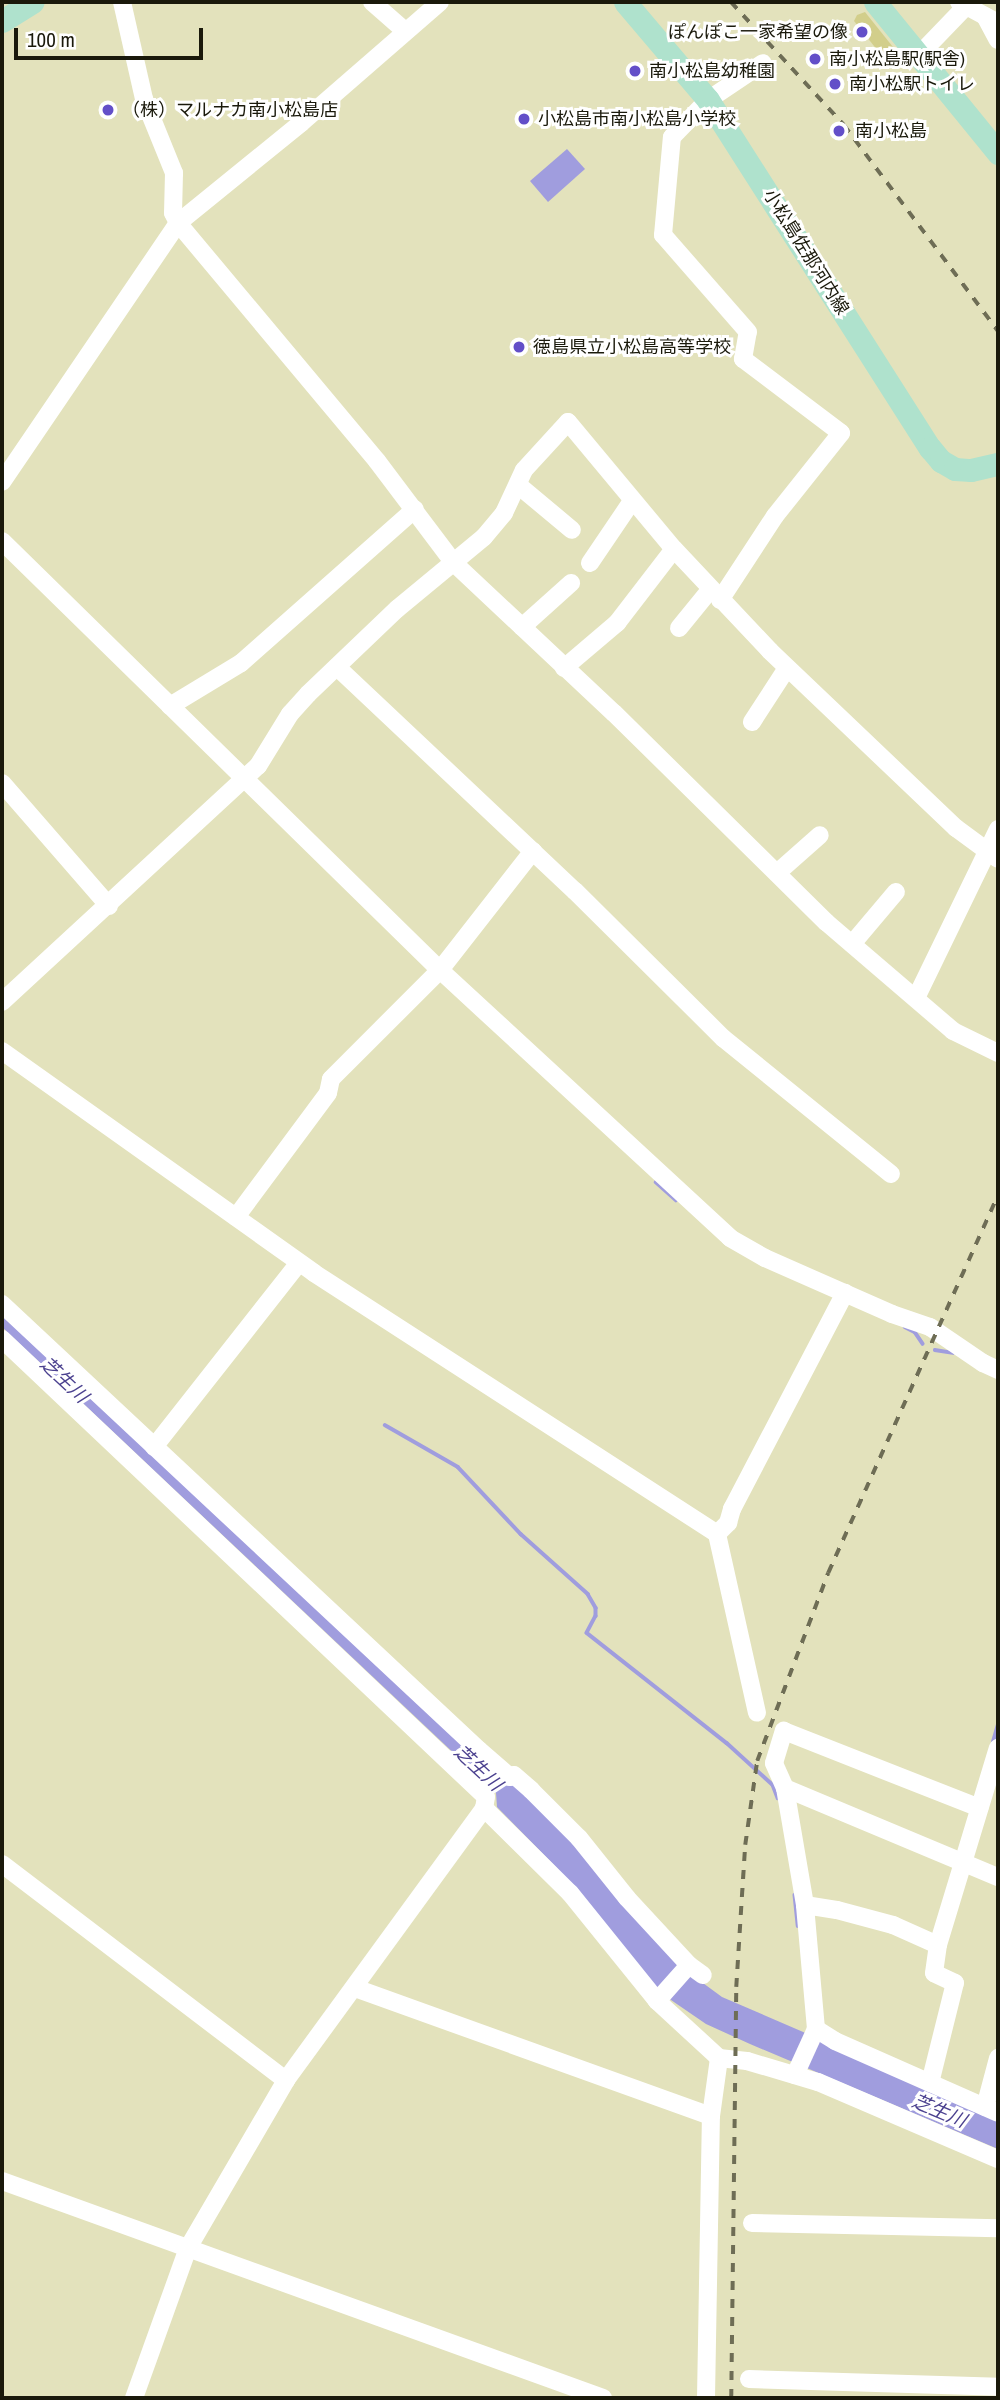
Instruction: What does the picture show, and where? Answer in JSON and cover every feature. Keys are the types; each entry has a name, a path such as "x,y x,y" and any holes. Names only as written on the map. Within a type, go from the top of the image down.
{"main road":[{"path":"2,20 32,2"},
{"name":"小松島佐那河内線","path":"625,2 708,100 930,448 941,461 955,469 971,470 998,464"},
{"path":"875,2 998,153"}],"street":[{"path":"122,2 144,99 174,173 173,213 178,223 415,509 454,562 852,944 953,1031 998,1053"},
{"path":"372,2 404,32"},
{"path":"2,482 178,223 301,123 440,2"},
{"path":"919,55 965,3 992,20 998,40"},
{"path":"679,628 715,595 841,433 743,359 747,332 663,235 672,136 708,100 763,63"},
{"path":"2,1002 244,780 258,766 290,714 397,609 484,537 504,513 524,470 568,422 632,501 715,595 787,668 956,828 993,856"},
{"path":"518,485 572,530"},
{"path":"590,563 632,501"},
{"path":"170,706 241,663 415,509"},
{"path":"2,541 437,973 730,1238 843,1297 929,1327 998,1370"},
{"path":"564,668 617,623 674,549"},
{"path":"522,627 571,583"},
{"path":"337,667 533,851 723,1038 891,1174"},
{"path":"752,722 787,668"},
{"path":"2,783 109,906"},
{"path":"916,998 993,856 998,829"},
{"path":"777,873 820,835"},
{"path":"236,1217 328,1093 331,1079 437,973 533,851"},
{"path":"852,944 896,892"},
{"path":"2,1051 299,1263 717,1534 757,1713"},
{"path":"155,1447 299,1263"},
{"path":"717,1534 728,1523 732,1509 843,1297"},
{"path":"2,1304 479,1750 510,1777 514,1775 531,1790 579,1839 627,1898 693,1970 659,1998"},
{"path":"2,1339 486,1797 484,1808 286,2080 188,2248 134,2398"},
{"path":"797,2073 816,2031 805,1905 785,1788 775,1763 784,1731 975,1807"},
{"path":"930,2083 955,1983 934,1973 938,1945 995,1744"},
{"path":"785,1788 960,1866 998,1877"},
{"path":"484,1808 570,1893 659,1998 719,2058 747,2061 797,2073 998,2159"},
{"path":"2,1864 286,2080"},
{"path":"805,1905 837,1910 893,1925 938,1945"},
{"path":"355,1988 711,2116"},
{"path":"816,2031 992,2110 998,2059"},
{"path":"706,2398 711,2116 719,2058"},
{"path":"2,2181 603,2398"},
{"path":"752,2223 998,2228"},
{"path":"749,2379 862,2391 998,2387"}],"shaded area":[{"path":"865,12 893,47 889,53 882,56 854,21 857,15"}],"water":[{"path":"567,149 585,169 548,202 530,181"},
{"name":"芝生川","path":"2,1307 547,1812 692,1975 722,1997 998,2116 998,2149 706,2024 671,2000 653,1984 556,1867 497,1807 496,1793 2,1327"}],"waterway":[{"path":"656,1182 676,1200"},
{"path":"905,1327 915,1332 923,1344"},
{"path":"935,1350 953,1353"},
{"path":"385,1425 458,1467 521,1534 588,1594 596,1608 596,1616 587,1633 727,1743 773,1785 778,1798"},
{"path":"993,1742 998,1724"},
{"path":"795,1895 798,1926"}],"railway":[{"path":"731,2 844,125 998,331"},
{"path":"731,2398 736,1987 745,1845 757,1761 828,1573 998,1195"}],"place":[{"name":"ぽんぽこ一家希望の像","path":"862,32"},
{"name":"南小松島駅(駅舎)","path":"815,59"},
{"name":"南小松島幼稚園","path":"635,71"},
{"name":"南小松駅トイレ","path":"835,84"},
{"name":"（株）マルナカ南小松島店","path":"108,110"},
{"name":"小松島市南小松島小学校","path":"524,119"},
{"name":"南小松島","path":"839,131"},
{"name":"徳島県立小松島高等学校","path":"519,347"}]}
